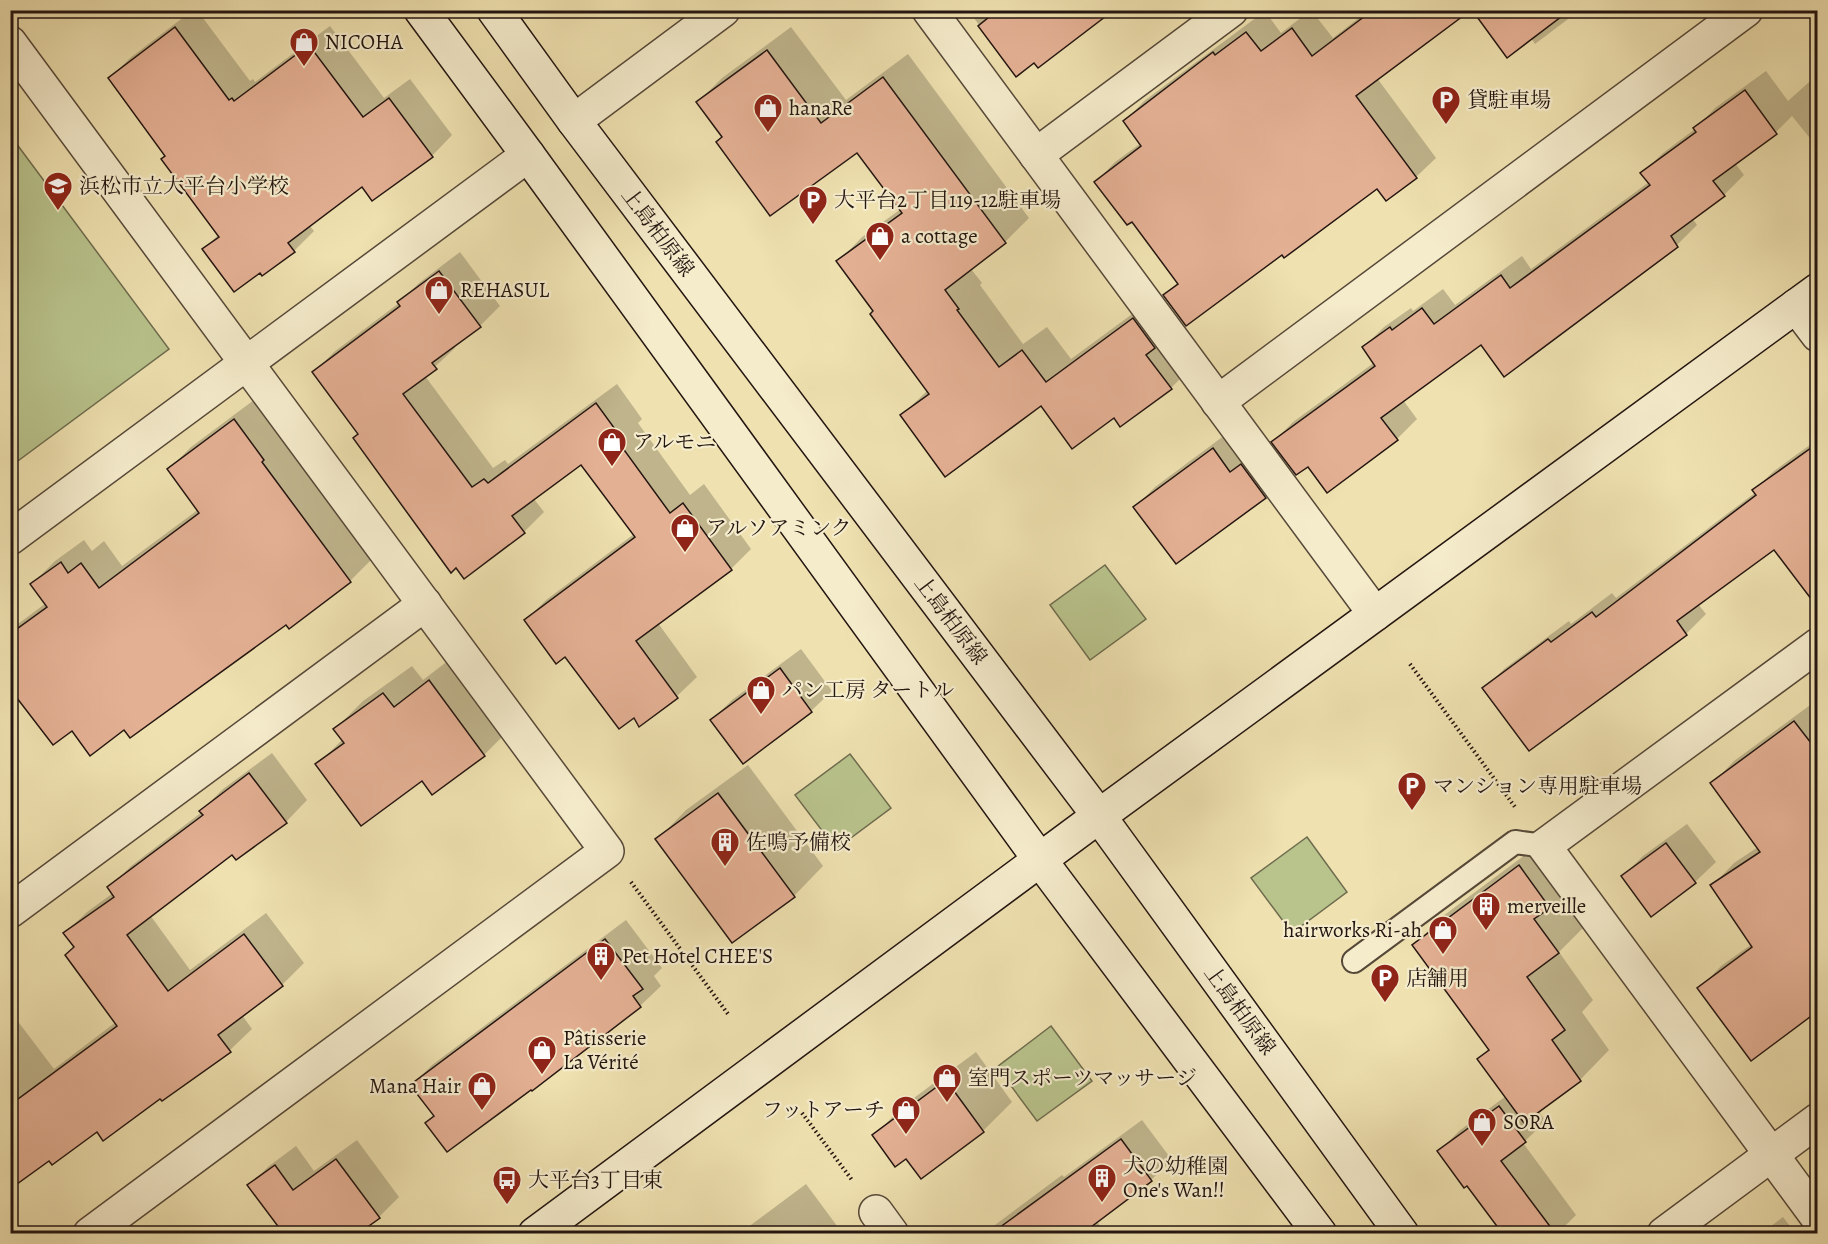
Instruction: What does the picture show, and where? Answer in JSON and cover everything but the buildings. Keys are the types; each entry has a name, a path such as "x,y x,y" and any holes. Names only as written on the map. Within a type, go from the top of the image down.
{"street":[{"path":"421,10 1040,860 1320,1233"},
{"name":"上島柏原線","path":"494,10 574,121 1100,816 1402,1233"},
{"path":"574,121 723,10"},
{"path":"929,10 1375,614"},
{"path":"1036,155 1231,10"},
{"path":"1218,402 1746,10"},
{"path":"10,43 607,851 90,1233"},
{"path":"10,538 528,154"},
{"path":"535,1233 1807,298 1818,335"},
{"path":"10,911 425,604"},
{"path":"1818,645 1544,846 1818,1218"},
{"path":"1664,1233 1818,1120"}],"lane":[{"path":"1354,961 1515,842 1544,846"}],"path":[{"path":"1410,664 1544,846"},
{"path":"607,851 728,1014"},
{"path":"802,1113 884,1223"}],"green space":[{"name":"浜松市立大平台小学校","path":"10,135 169,349 11,466 10,466"},
{"path":"1105,565 1146,619 1090,660 1050,605"},
{"path":"850,754 891,808 836,849 795,795"},
{"path":"1307,837 1347,892 1292,933 1251,878"},
{"path":"1051,1026 1092,1081 1037,1121 997,1067"}],"place":[{"name":"NICOHA","path":"304,68"},
{"name":"貸駐車場","path":"1446,126"},
{"name":"hanaRe","path":"768,134"},
{"name":"浜松市立大平台小学校","path":"58,212"},
{"name":"大平台2丁目119-12駐車場","path":"813,226"},
{"name":"a cottage","path":"880,262"},
{"name":"REHASUL","path":"439,316"},
{"name":"アルモニ","path":"612,468"},
{"name":"アルソアミンク","path":"685,554"},
{"name":"パン工房 タートル","path":"761,716"},
{"name":"マンション専用駐車場","path":"1412,812"},
{"name":"佐鳴予備校","path":"725,868"},
{"name":"merveille","path":"1486,932"},
{"name":"hairworks Ri-ah","path":"1443,956"},
{"name":"Pet Hotel CHEE'S","path":"601,982"},
{"name":"店舗用","path":"1385,1004"},
{"name":"Pâtisserie La Vérité","path":"542,1076"},
{"name":"室門スポーツマッサージ","path":"947,1104"},
{"name":"Mana Hair","path":"482,1112"},
{"name":"フットアーチ","path":"906,1136"},
{"name":"SORA","path":"1482,1148"},
{"name":"犬の幼稚園 One's Wan!!","path":"1102,1204"},
{"name":"大平台3丁目東","path":"507,1206"}]}
